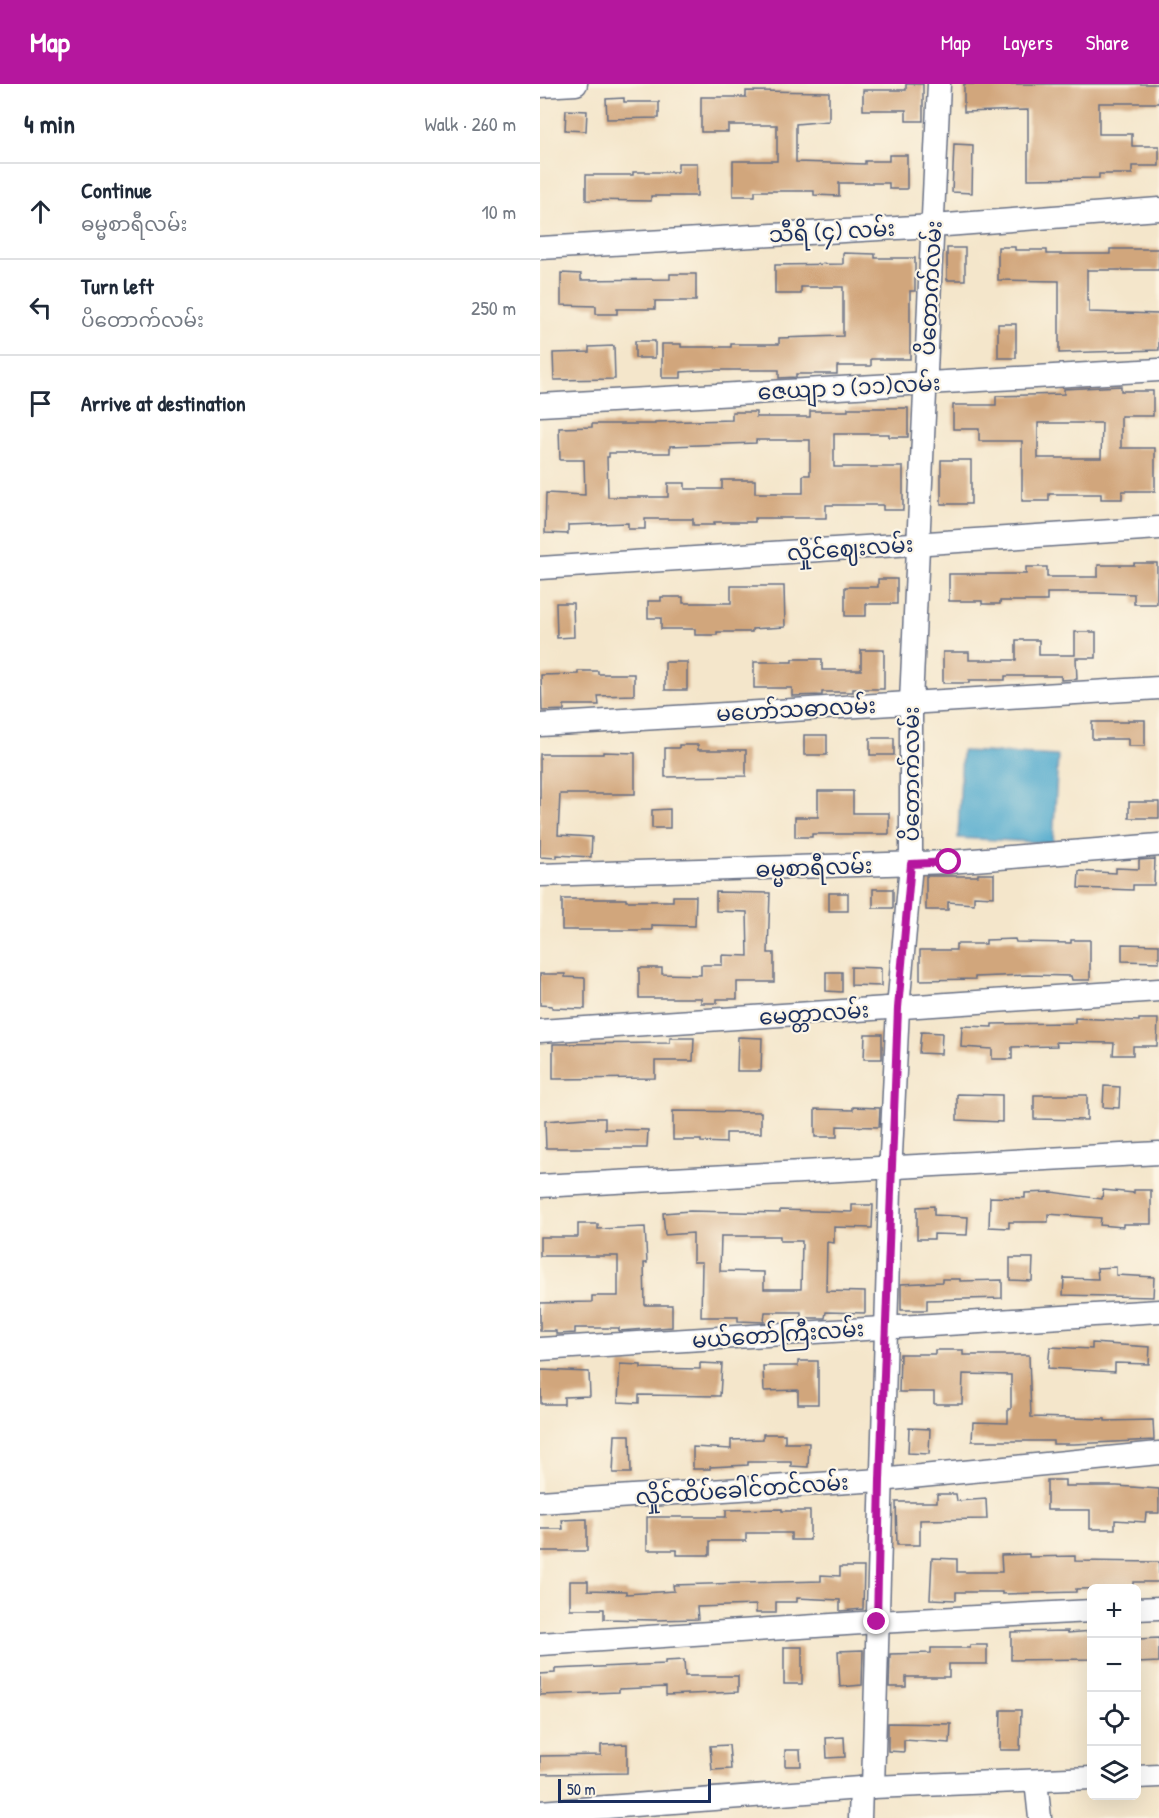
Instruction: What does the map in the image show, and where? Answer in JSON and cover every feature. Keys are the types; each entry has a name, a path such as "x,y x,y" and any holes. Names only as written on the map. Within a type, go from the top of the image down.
{"street":[{"path":"541,91 576,84"},
{"name":"ပိတောက်လမ်း","path":"860,1818 867,1788 877,1622 891,1167 898,1008 911,864 911,702 939,84"},
{"name":"သီရိ (၄) လမ်း","path":"540,248 933,226 1159,209"},
{"name":"ဇေယျာ ၁ (၁၁)လမ်း","path":"540,405 1159,370"},
{"name":"လှိုင်ဈေးလမ်း","path":"540,568 1159,528"},
{"name":"မဟော်သဓာလမ်း","path":"540,725 1159,688"},
{"name":"ဓမ္မစာရီလမ်း","path":"540,875 911,864 1159,844"},
{"name":"မေတ္တာလမ်း","path":"540,1031 1159,990"},
{"path":"540,1186 1159,1153"},
{"name":"မယ်တော်ကြီးလမ်း","path":"540,1349 1159,1311"},
{"name":"လှိုင်ထိပ်ခေါင်တင်လမ်း","path":"540,1502 880,1480 1159,1453"},
{"path":"1141,1609 1159,1608"},
{"path":"540,1644 877,1622 1087,1611"},
{"path":"1141,1777 1159,1776"},
{"path":"540,1812 867,1788 1087,1778"},
{"path":"1036,1781 1040,1818"}],"water":[{"path":"962,751 1058,756 1053,843 958,838"}],"building":[{"path":"906,84 923,84 923,121 906,121 906,110 863,110 863,90 906,90"},
{"path":"964,84 1159,84 1159,103 1099,103 1099,134 1132,134 1132,146 1159,146 1159,166 1132,166 1132,174 1099,174 1099,178 1028,179 1028,110 964,112"},
{"path":"746,91 829,92 829,121 796,124 796,162 865,164 865,161 889,161 889,155 907,155 907,189 889,189 889,183 839,183 839,196 814,195 814,191 755,191 755,196 733,196 733,161 777,161 777,125 728,125 728,132 701,132 701,97 746,97"},
{"path":"624,98 624,102 659,102 659,118 607,119 606,99"},
{"path":"566,110 587,111 586,131 565,130"},
{"path":"954,144 973,145 972,193 952,192"},
{"path":"678,163 697,163 697,196 651,196 651,201 586,200 586,175 678,172"},
{"path":"998,247 1015,247 1015,250 1047,250 1047,254 1110,254 1110,249 1159,249 1159,270 1087,270 1087,301 1089,301 1089,312 1159,314 1159,350 1059,353 1059,281 998,280"},
{"path":"947,248 965,248 965,280 947,280"},
{"path":"843,253 875,254 875,258 915,258 915,291 910,291 910,359 871,359 871,366 837,366 837,374 796,374 796,377 779,378 779,370 717,370 681,372 681,378 662,378 662,344 681,344 681,347 731,347 731,344 779,344 779,338 843,336 843,287 801,287 801,294 775,294 775,265 843,264"},
{"path":"561,273 581,274 581,280 670,279 670,274 696,274 696,301 655,301 655,309 617,309 617,314 596,314 596,306 561,305"},
{"path":"998,324 1016,324 1016,358 998,358"},
{"path":"635,341 655,341 655,358 635,358"},
{"path":"614,346 615,379 554,380 553,353 589,352 589,347"},
{"path":"1121,386 1121,391 1153,391 1153,416 1121,416 1121,448 1155,448 1155,491 1122,491 1122,499 1101,499 1101,494 1049,494 1049,501 1022,501 1022,441 979,441 979,429 953,429 953,405 996,405 996,396 1064,394 1064,389","holes":["1038,423 1102,423 1101,458 1038,458"]},
{"path":"848,408 908,408 908,437 889,437 889,434 834,434 834,467 903,467 903,510 883,510 883,505 826,505 826,518 755,518 755,522 714,522 714,525 693,525 693,519 645,519 645,529 628,529 628,523 568,525 568,534 545,533 546,493 585,495 584,460 560,460 559,428 592,427 592,424 732,420 732,412 756,412 756,417 810,417 810,411 848,411","holes":["756,440 810,440 810,475 803,475 803,493 755,493 755,480 722,480 722,489 685,489 685,483 668,483 668,497 608,497 607,457 609,453 670,453 670,446 756,443"]},
{"path":"941,460 971,460 971,504 941,504"},
{"path":"1134,563 1157,563 1157,604 1134,604 1134,594 1098,593 1047,593 1047,601 1000,601 1000,604 982,604 982,601 949,601 949,574 1026,574 1026,567 1047,567 1047,577 1098,577 1098,565 1134,565"},
{"path":"878,579 897,579 897,604 866,604 866,616 845,616 845,587 878,587"},
{"path":"731,586 784,586 785,627 752,629 752,632 717,632 717,635 695,635 695,629 661,629 661,618 648,618 648,601 661,601 661,597 683,597 683,603 731,603"},
{"path":"556,603 573,603 574,637 557,638"},
{"path":"1075,632 1096,632 1096,658 1076,658 1077,679 1061,680 1061,676 1005,676 1005,680 943,683 943,652 969,652 969,660 1016,660 1016,640 1039,640 1039,655 1075,655"},
{"path":"861,650 884,650 884,689 853,689 853,692 822,692 822,695 792,696 792,688 754,688 754,662 822,659 822,670 861,670"},
{"path":"665,662 687,662 687,690 665,690"},
{"path":"578,671 598,671 598,674 634,674 634,695 598,696 599,705 564,705 564,710 542,711 541,675 578,674"},
{"path":"1128,720 1145,720 1145,746 1128,746 1128,739 1092,739 1092,722 1128,722"},
{"path":"804,735 827,735 827,755 804,755"},
{"path":"870,738 894,738 894,755 870,755"},
{"path":"679,745 698,745 698,750 746,750 746,776 665,777 665,748 679,748"},
{"path":"603,752 635,753 635,794 560,794 558,835 592,837 591,857 557,855 557,858 540,857 540,754 603,754"},
{"path":"818,791 853,791 853,813 889,813 889,834 812,834 812,837 795,837 795,817 818,817"},
{"path":"1129,802 1159,802 1159,818 1129,818"},
{"path":"670,809 670,828 652,828 652,810"},
{"path":"1155,859 1154,885 1133,885 1133,890 1078,888 1079,871 1116,873 1116,868 1139,869 1139,860"},
{"path":"978,874 994,874 994,897 974,896 974,904 948,902 948,910 926,910 926,876 978,876"},
{"path":"873,889 893,889 893,908 873,908"},
{"path":"716,892 770,893 768,953 774,953 774,982 737,982 737,999 717,999 717,1003 701,1003 701,998 639,998 639,968 662,968 662,974 701,975 701,965 722,965 722,955 748,956 747,912 716,911"},
{"path":"829,893 848,893 848,911 829,911"},
{"path":"673,896 696,896 695,926 652,925 652,930 562,930 562,899 673,901"},
{"path":"1015,939 1016,942 1071,943 1071,940 1090,940 1090,980 1072,980 1071,976 1028,975 920,980 920,950 956,950 956,944 986,944 986,940"},
{"path":"1122,944 1159,945 1159,962 1122,961"},
{"path":"851,967 881,968 881,986 851,985"},
{"path":"826,972 842,972 842,992 826,991"},
{"path":"540,974 565,974 565,977 585,978 585,1009 552,1008 552,1006 540,1005"},
{"path":"1075,1018 1139,1021 1139,1019 1158,1019 1157,1046 1133,1046 1133,1055 1113,1055 1114,1043 1056,1042 1057,1046 1012,1047 1012,1059 992,1059 992,1049 961,1047 962,1026 1075,1023"},
{"path":"921,1032 942,1033 941,1054 919,1053"},
{"path":"865,1034 882,1034 882,1059 864,1059"},
{"path":"738,1037 762,1038 761,1071 737,1071"},
{"path":"670,1038 694,1038 693,1061 655,1061 655,1078 553,1079 553,1044 670,1043"},
{"path":"1104,1086 1120,1087 1119,1108 1103,1107"},
{"path":"957,1094 1002,1095 1002,1122 957,1120"},
{"path":"1034,1095 1087,1095 1087,1120 1034,1119"},
{"path":"853,1107 880,1108 879,1127 837,1126 837,1137 815,1137 815,1109 853,1110"},
{"path":"673,1111 761,1112 761,1133 726,1133 726,1143 673,1140"},
{"path":"605,1118 605,1129 648,1130 647,1148 546,1148 545,1121"},
{"path":"1103,1190 1134,1193 1134,1190 1151,1190 1151,1224 1123,1224 1123,1227 1100,1225 1101,1218 1048,1214 1048,1222 1009,1222 1009,1228 989,1227 990,1197 1025,1198 1025,1193 1052,1192 1102,1199"},
{"path":"852,1205 873,1205 872,1228 834,1227 834,1243 827,1242 826,1291 865,1292 865,1313 826,1312 825,1318 801,1318 801,1312 765,1312 764,1322 738,1321 738,1317 701,1317 702,1262 693,1262 693,1233 665,1235 663,1213 690,1211 780,1213 780,1210 852,1212","holes":["721,1236 780,1236 780,1241 802,1241 801,1289 764,1289 764,1272 720,1271"]},
{"path":"934,1206 934,1215 968,1217 967,1235 934,1234 934,1239 917,1239 917,1207"},
{"path":"578,1224 598,1224 598,1229 645,1227 647,1263 644,1263 645,1305 672,1305 672,1327 619,1331 619,1328 575,1328 575,1333 560,1334 556,1334 556,1331 540,1331 540,1303 592,1302 592,1296 618,1296 618,1256 540,1256 540,1237 578,1237"},
{"path":"1010,1258 1033,1258 1032,1281 1010,1280"},
{"path":"1116,1267 1116,1275 1154,1277 1153,1297 1063,1295 1064,1278 1098,1279 1097,1268"},
{"path":"942,1279 1002,1280 1002,1298 927,1300 927,1310 901,1310 901,1284 942,1282"},
{"path":"1092,1343 1150,1347 1149,1364 1115,1363 1115,1372 1048,1368 1050,1347 1092,1349"},
{"path":"935,1350 963,1350 963,1355 1029,1355 1031,1417 1105,1419 1105,1421 1153,1420 1154,1440 1074,1444 1053,1444 1053,1441 972,1441 973,1422 1008,1423 1008,1409 1011,1409 1011,1375 963,1374 962,1404 934,1404 934,1392 899,1392 900,1354 935,1354"},
{"path":"798,1361 818,1361 818,1404 798,1404 798,1390 764,1391 763,1366 798,1366"},
{"path":"700,1363 722,1364 720,1396 639,1395 639,1403 618,1402 620,1364 641,1365 641,1368 700,1369"},
{"path":"541,1370 589,1372 590,1396 564,1397 564,1404 541,1404"},
{"path":"909,1428 930,1429 929,1454 908,1453"},
{"path":"763,1434 785,1434 785,1443 809,1443 808,1467 791,1466 791,1462 748,1462 748,1465 693,1469 693,1447 731,1449 731,1440 763,1439"},
{"path":"615,1435 630,1435 631,1473 613,1473"},
{"path":"1047,1480 1065,1480 1065,1486 1159,1489 1159,1513 1146,1513 1145,1522 1115,1520 1115,1529 1090,1529 1090,1510 1047,1510"},
{"path":"937,1494 956,1494 957,1501 986,1499 987,1519 920,1520 920,1545 897,1545 896,1502 937,1502"},
{"path":"782,1509 782,1511 810,1511 810,1540 791,1540 791,1533 746,1533 746,1541 710,1541 710,1555 677,1555 677,1550 647,1550 647,1517 726,1517 726,1510"},
{"path":"587,1519 587,1551 540,1551 540,1529 563,1529 562,1520"},
{"path":"1001,1555 1075,1556 1075,1561 1159,1562 1159,1582 1087,1584 1087,1589 1076,1589 1076,1592 1002,1594 1002,1592 956,1592 956,1600 930,1599 932,1558 957,1559 957,1572 1002,1572"},
{"path":"840,1567 864,1567 863,1609 840,1611 840,1600 797,1598 797,1602 776,1602 776,1613 756,1613 756,1605 697,1607 698,1619 654,1620 604,1619 604,1609 570,1609 570,1581 588,1581 588,1590 626,1591 626,1594 674,1591 673,1585 821,1581 821,1575 840,1576"},
{"path":"1087,1631 1087,1659 1011,1660 1011,1632"},
{"path":"1159,1638 1159,1662 1141,1663 1141,1639"},
{"path":"970,1645 987,1645 987,1664 949,1664 949,1677 906,1677 906,1687 889,1687 890,1654 931,1653 931,1648 970,1648"},
{"path":"784,1647 802,1647 802,1684 784,1684"},
{"path":"863,1650 862,1685 840,1687 838,1651"},
{"path":"684,1660 685,1676 738,1676 738,1692 666,1695 666,1687 619,1689 619,1692 540,1695 540,1674 555,1673 555,1669 665,1664 665,1661"},
{"path":"1001,1710 1021,1710 1020,1750 1000,1750"},
{"path":"888,1723 951,1724 950,1743 904,1740 904,1752 888,1751"},
{"path":"844,1737 845,1757 827,1758 826,1738"},
{"path":"627,1744 627,1773 540,1774 540,1756 601,1755 601,1745"},
{"path":"729,1745 731,1769 712,1770 710,1746"},
{"path":"785,1750 800,1750 801,1766 785,1766"}],"route":[{"path":"877,1622 891,1155 898,1008 911,864 949,862"}]}
